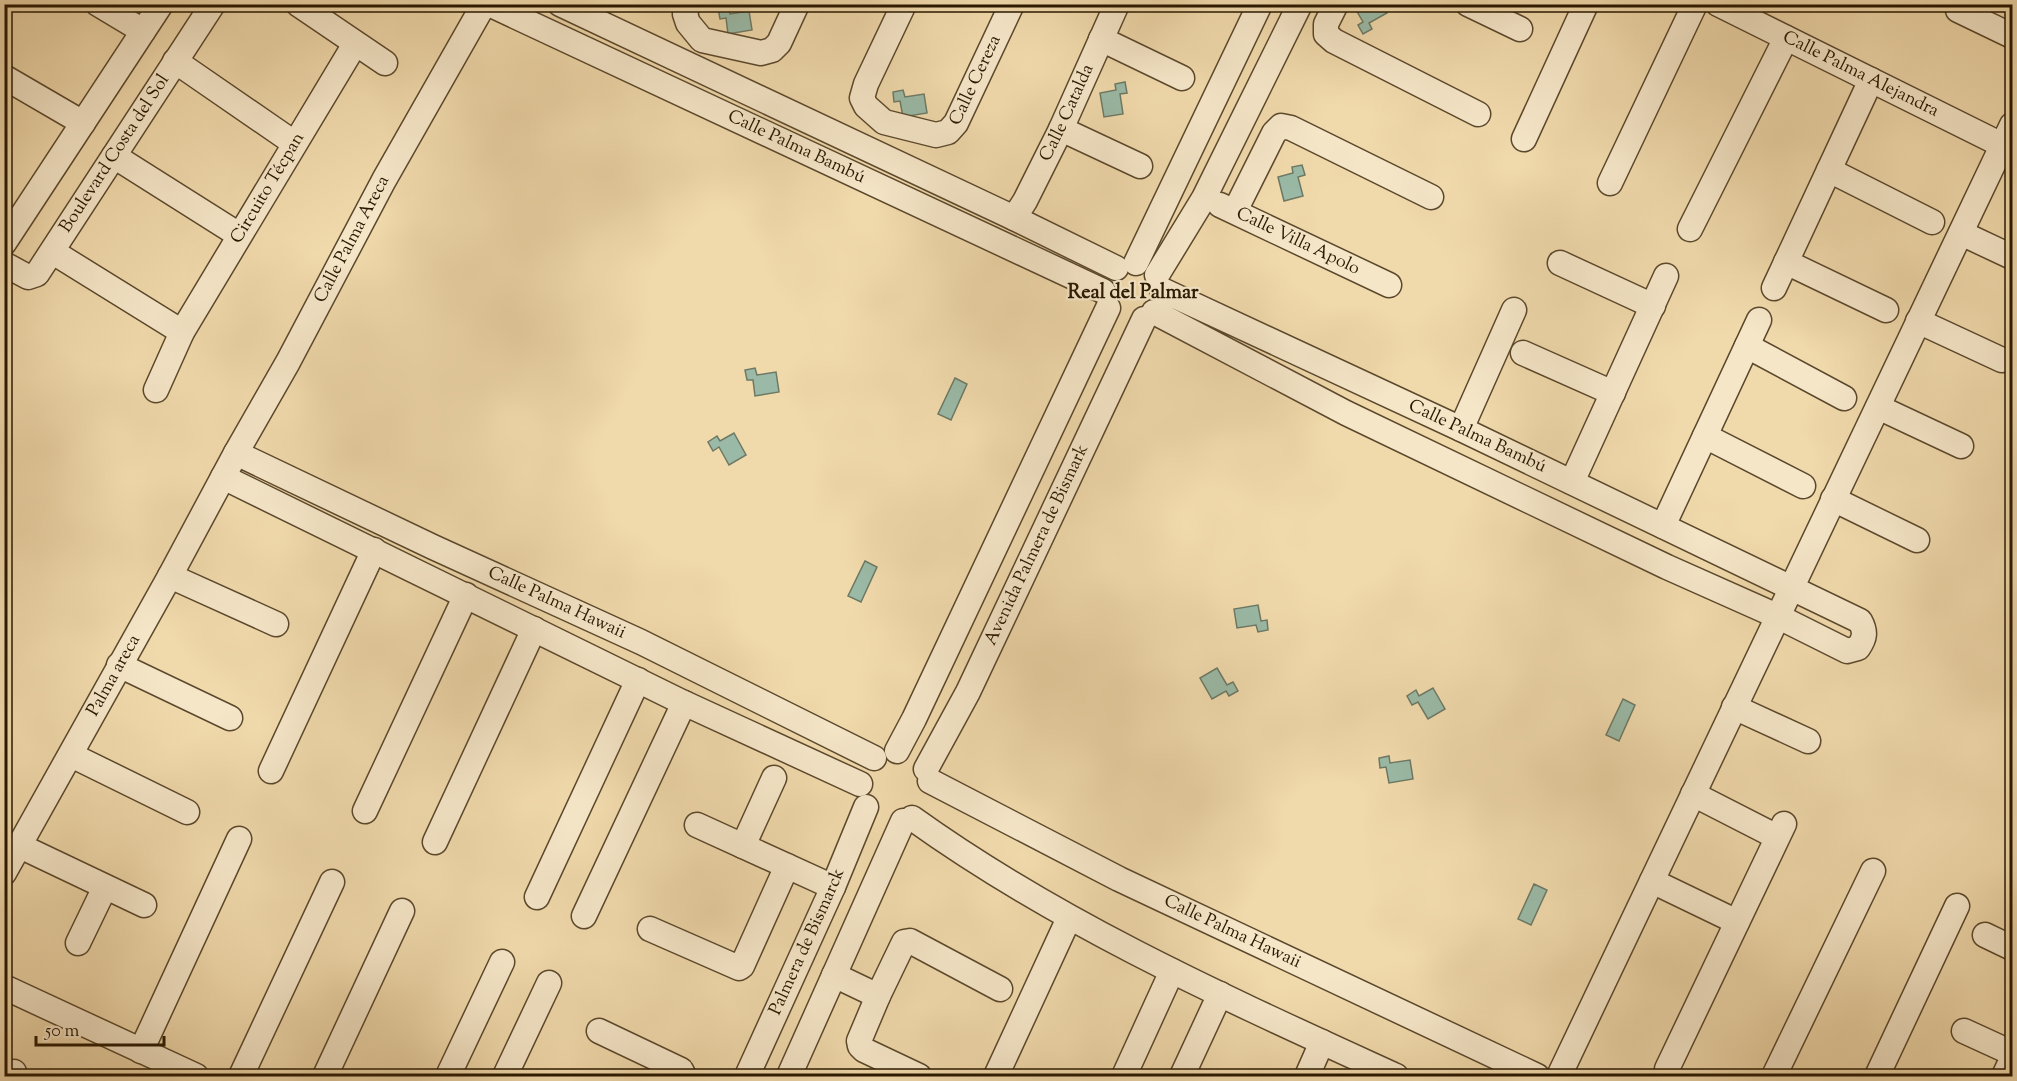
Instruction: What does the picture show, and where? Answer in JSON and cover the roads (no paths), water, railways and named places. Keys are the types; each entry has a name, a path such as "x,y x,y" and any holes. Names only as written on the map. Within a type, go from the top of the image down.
{"street":[{"path":"98,4 143,30"},
{"path":"4,243 12,215 83,123 160,4"},
{"name":"Boulevard Costa del Sol","path":"4,264 28,277 37,274 213,4"},
{"path":"298,4 385,63"},
{"name":"Calle Palma Areca","path":"223,477 288,362 384,180 484,4"},
{"name":"Calle Palma Bambú","path":"489,4 1105,299"},
{"name":"Calle Palma Bambú","path":"560,4 870,152 1014,218 1126,265"},
{"path":"688,4 685,14 688,23 702,40 761,53 772,50 779,43 797,4"},
{"path":"870,152 884,122 866,106 862,98 866,84 904,4"},
{"name":"Calle Cereza","path":"884,122 936,135 948,132 956,123 1012,4"},
{"name":"Calle Catalda","path":"1014,218 1061,129 1117,4"},
{"path":"1260,4 1126,265 1107,278 1105,299 1114,315 1123,320 1132,321 1149,316 1160,302 1159,282 1204,198 1300,4"},
{"path":"1336,4 1326,24 1326,34 1334,41 1478,114"},
{"path":"1468,4 1520,29"},
{"path":"1524,139 1586,4"},
{"path":"1610,183 1695,4"},
{"name":"Calle Palma Alejandra","path":"1718,4 1871,80 2009,140"},
{"path":"1958,10 2013,36"},
{"path":"1690,229 1786,38"},
{"path":"1101,39 1182,78"},
{"path":"690,65 702,40"},
{"name":"Circuito Técpan","path":"156,390 182,332 354,44"},
{"path":"175,61 294,143"},
{"path":"4,77 83,123"},
{"path":"1774,288 1871,80"},
{"path":"1235,211 1274,133 1281,126 1291,128 1431,197"},
{"path":"1061,129 1140,166"},
{"path":"1559,1077 1918,321 2009,140"},
{"path":"114,156 238,235"},
{"path":"1829,170 1932,222"},
{"name":"Calle Villa Apolo","path":"1204,198 1389,285"},
{"path":"1961,233 2013,257"},
{"path":"53,252 182,332"},
{"path":"1786,262 1886,310"},
{"path":"1560,263 1653,306"},
{"path":"1126,265 1147,267 1159,282"},
{"path":"1572,482 1666,276"},
{"name":"Calle Palma Bambú","path":"1149,316 1346,413 1847,651 1858,648 1864,640 1865,630 1860,621 1159,282"},
{"name":"Avenida Palmera de Bismark","path":"885,755 914,719 1105,299"},
{"path":"1461,429 1514,310"},
{"name":"Avenida Palmera de Bismark","path":"928,775 1149,316"},
{"path":"1663,526 1759,320"},
{"path":"1918,321 2002,360"},
{"path":"1747,346 1845,398"},
{"path":"1522,353 1613,393"},
{"path":"1878,406 1961,446"},
{"path":"1705,436 1803,486"},
{"name":"Calle Palma Hawaii","path":"236,453 433,547 885,755"},
{"name":"Calle Palma Hawaii","path":"223,477 684,703 860,784"},
{"name":"Palma areca","path":"4,873 223,477"},
{"path":"1833,500 1917,540"},
{"path":"271,771 374,550"},
{"path":"170,576 276,624"},
{"path":"365,811 466,595"},
{"path":"435,843 534,629"},
{"path":"119,665 230,718"},
{"path":"537,897 638,680"},
{"path":"584,916 684,703"},
{"path":"1734,707 1808,741"},
{"path":"908,754 918,760 928,775 930,792 927,802 921,811 908,819 889,821 876,817 866,807 861,796 860,784 864,770 885,755 908,754"},
{"path":"71,755 187,812"},
{"name":"Calle Palma Hawaii","path":"928,775 1119,879 1537,1077"},
{"path":"743,846 774,778"},
{"path":"1667,1069 1780,831 1693,794"},
{"name":"Palmera de Bismarck","path":"747,1077 833,887 866,807"},
{"path":"908,819 1069,918 1172,971 1322,1042 1364,1070 1396,1077"},
{"path":"789,1077 834,975 908,819"},
{"path":"697,825 833,887"},
{"path":"141,1051 239,840"},
{"path":"20,846 144,905"},
{"path":"650,928 739,968 742,966 788,866"},
{"path":"1774,1077 1873,871"},
{"path":"1652,881 1737,922"},
{"path":"241,1077 332,882"},
{"path":"78,944 105,887"},
{"path":"1877,1077 1958,906"},
{"path":"325,1077 402,911"},
{"path":"996,1077 1069,918"},
{"path":"1986,935 2013,948"},
{"path":"920,1077 864,1050 859,1041 904,942 1000,989"},
{"path":"448,1077 502,962"},
{"path":"1124,1077 1172,971"},
{"path":"834,975 878,996"},
{"path":"505,1077 549,983"},
{"path":"4,987 196,1077"},
{"path":"1182,1077 1220,994"},
{"path":"599,1031 681,1070 684,1077"},
{"path":"1964,1031 2013,1053"},
{"path":"1307,1077 1322,1042"},
{"path":"2004,1077 2013,1059"}],"district":[{"name":"Real del Palmar","path":"1133,293"}]}
